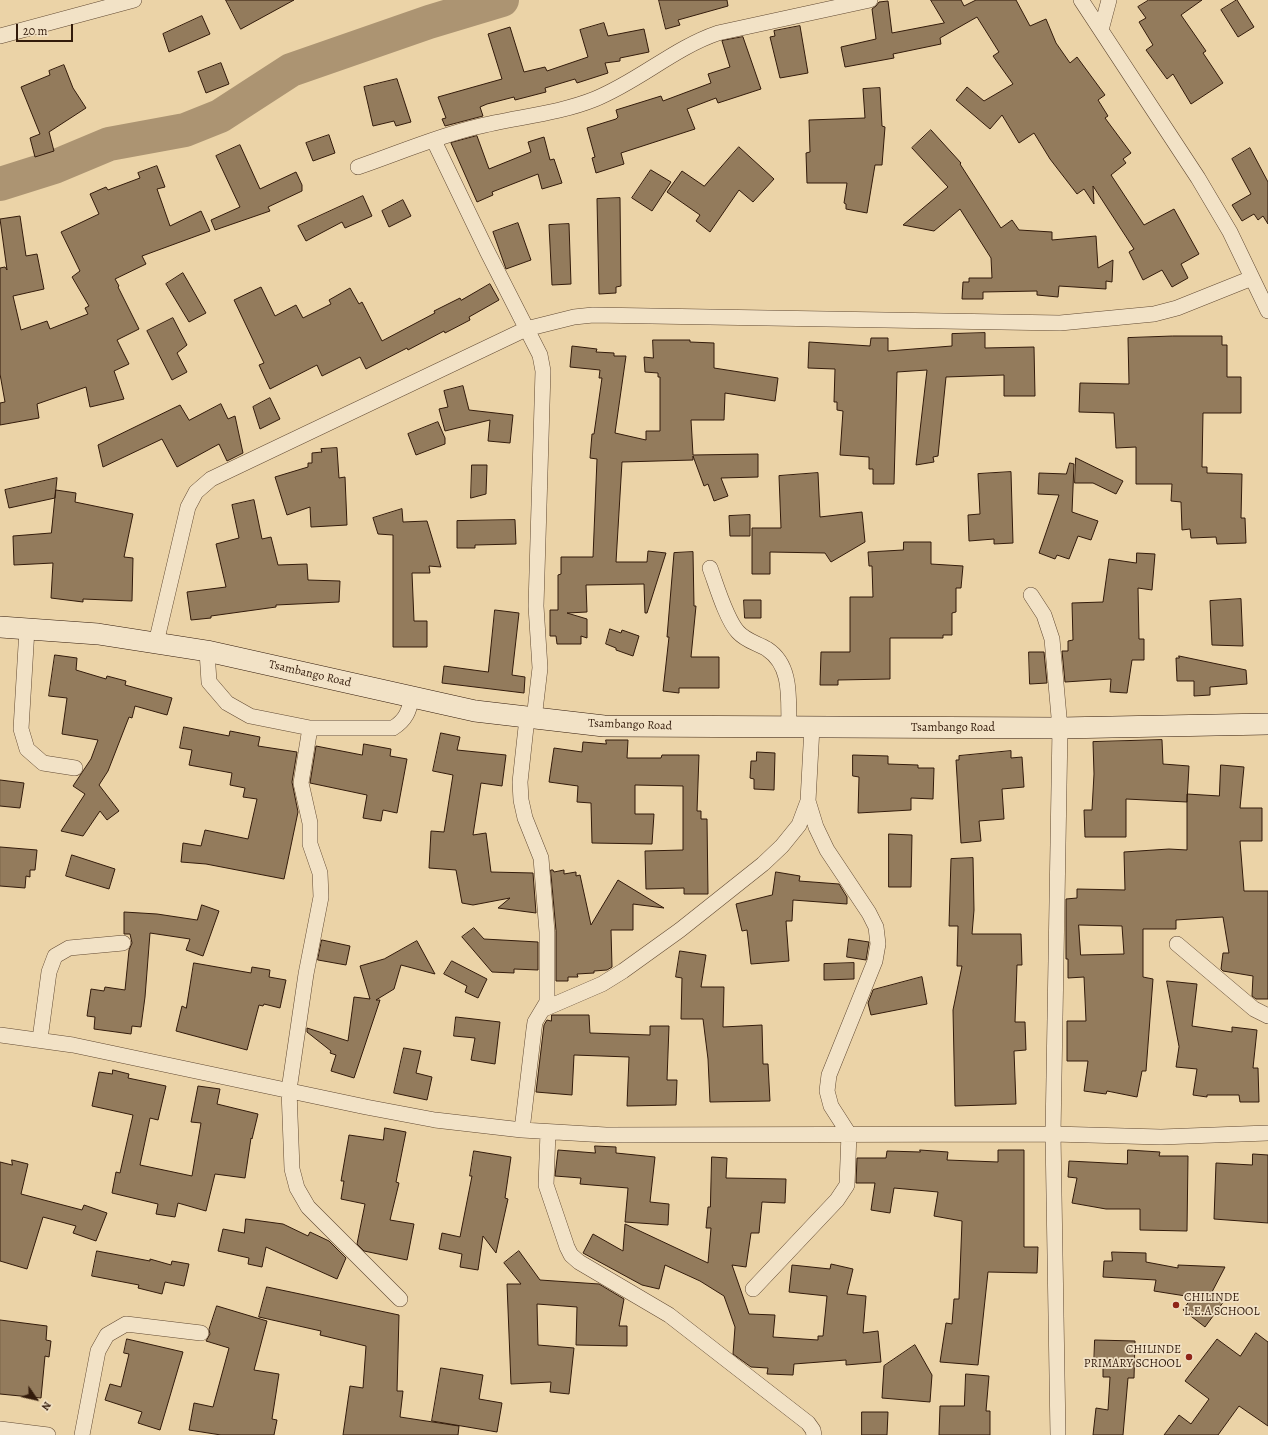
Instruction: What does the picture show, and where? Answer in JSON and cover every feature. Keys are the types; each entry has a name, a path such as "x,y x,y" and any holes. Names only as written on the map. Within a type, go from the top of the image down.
{"street":[{"path":"0,36 134,0"},
{"path":"358,167 475,127 571,106 595,99 652,69 674,53 697,40 718,33 870,0"},
{"path":"1081,0 1198,178 1230,232 1268,311"},
{"path":"1101,30 1109,0"},
{"path":"434,141 487,251 540,355 544,371 536,606 540,668 520,782 521,800 525,818 540,858 544,889 547,1002 535,1022 522,1130"},
{"path":"156,643 188,507 196,492 211,479 526,329 574,317 593,315 1060,324 1154,314 1177,308 1252,278"},
{"path":"710,568 731,620 738,632 749,640 767,649 780,661 787,673 788,727"},
{"path":"1031,595 1044,615 1052,638 1060,728 1053,1134 1058,1435"},
{"name":"Tsambango Road","path":"0,628 98,634 207,651 475,711 604,726 1060,728 1268,724"},
{"path":"27,629 21,729 28,749 43,762 75,768"},
{"path":"207,651 209,682 227,703 250,716 310,728 393,728 402,722 408,713 412,697"},
{"path":"544,1009 602,984 624,971 680,930 763,864 782,846 799,825 808,801 812,727"},
{"path":"310,728 301,783 310,823 310,844 320,873 321,897 306,974 289,1090 292,1169 297,1188 308,1207 400,1298"},
{"path":"753,1289 843,1192 848,1175 849,1134 830,1106 827,1090 829,1075 875,961 878,944 876,927 869,913 827,850 816,827 808,801"},
{"path":"40,1039 50,972 55,956 69,948 123,943"},
{"path":"1177,944 1254,1009 1268,1016"},
{"path":"0,1035 40,1039 435,1120 522,1130 606,1135 1053,1134 1161,1137 1268,1133"},
{"path":"548,1132 546,1185 571,1255 579,1262 681,1324 808,1423 813,1430 814,1435"},
{"path":"82,1435 98,1352 107,1335 126,1324 201,1333"},
{"path":"0,1429 48,1435"}],"building":[{"path":"226,0 294,0 241,29"},
{"path":"659,0 727,0 728,6 678,20 680,25 666,29"},
{"path":"931,0 961,0 964,6 976,0 1016,0 1030,26 1046,19 1056,43 1070,63 1077,57 1105,95 1098,100 1108,116 1105,118 1131,153 1123,159 1126,163 1111,175 1144,225 1174,209 1199,254 1181,264 1188,278 1172,287 1162,270 1143,280 1129,252 1134,249 1093,186 1094,204 1084,189 1077,194 1050,159 1034,133 1019,143 1002,115 990,129 956,100 967,87 984,101 1013,84 993,56 999,52 977,17 940,38 941,44 893,54 894,58 845,67 841,47 876,39 872,9 879,2 888,1 892,33 944,23"},
{"path":"1149,0 1202,0 1181,15 1206,51 1203,53 1223,83 1191,104 1173,74 1167,79 1146,50 1153,45 1139,22 1146,18 1138,7"},
{"path":"1237,0 1254,27 1238,37 1221,10"},
{"path":"202,16 210,34 169,52 163,34"},
{"path":"604,23 608,36 644,29 649,52 620,58 620,61 605,63 608,73 577,83 575,79 545,88 546,92 515,100 514,97 487,104 480,107 483,116 445,126 442,119 446,118 438,97 502,79 488,34 510,27 524,72 545,67 547,71 588,57 580,30"},
{"path":"800,26 808,73 780,78 770,37 775,36 774,31"},
{"path":"743,37 761,89 718,103 716,98 687,109 695,129 621,153 624,164 596,173 592,158 595,157 587,128 616,119 618,117 616,110 661,96 663,101 711,83 708,74 730,67 722,41"},
{"path":"221,63 229,84 206,93 198,72"},
{"path":"64,65 73,88 86,108 49,132 54,151 35,157 30,138 40,134 21,87 50,75 49,71"},
{"path":"397,79 411,122 396,126 394,121 373,126 364,87"},
{"path":"880,88 882,126 885,127 882,165 875,165 867,213 846,209 846,204 844,203 847,183 807,183 806,153 810,152 809,120 865,118 863,89"},
{"path":"931,130 961,163 960,164 1001,228 1012,220 1019,230 1052,232 1052,240 1096,236 1098,268 1113,260 1112,282 1106,281 1106,289 1059,286 1058,297 1037,295 1037,291 983,292 983,299 962,299 963,282 969,282 969,278 992,278 991,258 960,209 934,231 903,225 948,187 912,148"},
{"path":"329,135 335,153 313,161 306,143"},
{"path":"477,136 489,169 531,152 528,142 544,137 550,160 554,159 562,183 542,189 538,174 492,192 493,195 477,202 451,143"},
{"path":"240,145 260,189 296,172 302,185 302,191 268,207 270,211 215,230 211,220 240,207 216,156"},
{"path":"739,147 774,179 753,202 739,190 710,232 696,221 700,215 667,192 682,171 704,186"},
{"path":"1250,148 1268,182 1268,224 1263,216 1258,220 1254,214 1242,221 1232,205 1251,194 1232,159"},
{"path":"157,166 165,187 157,189 170,226 201,211 210,231 142,256 146,264 115,279 139,329 117,340 129,364 114,371 124,399 90,407 86,387 37,404 39,418 0,425 0,403 5,402 0,374 0,268 5,267 7,270 0,219 20,216 26,256 37,254 44,289 13,296 21,330 47,321 50,329 88,314 85,308 89,306 72,277 80,271 61,232 99,214 90,194 106,187 108,190 140,178 138,173"},
{"path":"651,170 671,182 652,211 632,198"},
{"path":"363,196 372,216 345,228 342,222 306,241 298,226"},
{"path":"620,198 621,286 616,287 616,293 599,294 597,199"},
{"path":"403,200 411,216 389,227 382,211"},
{"path":"518,223 531,260 506,269 493,232"},
{"path":"569,224 571,284 552,285 549,225"},
{"path":"183,273 206,313 189,322 166,284"},
{"path":"490,284 499,300 469,317 470,320 445,333 444,331 408,350 407,348 366,369 360,357 322,376 317,365 270,389 259,365 264,363 234,300 261,287 275,316 296,305 303,318 331,304 329,300 350,288 359,304 362,302 382,341 435,313 434,311 460,298 461,300"},
{"path":"173,318 187,345 177,353 187,372 172,380 147,331"},
{"path":"985,333 985,348 1034,347 1035,396 1004,396 1004,375 946,377 938,456 933,457 934,462 916,465 927,370 897,372 894,484 873,484 873,469 869,469 869,457 840,455 843,411 837,410 837,402 834,402 835,369 808,368 809,342 870,346 871,338 888,338 888,351 952,346 952,334"},
{"path":"1222,336 1222,345 1227,345 1227,377 1241,377 1241,413 1203,413 1202,467 1207,467 1207,473 1242,474 1241,518 1245,518 1246,543 1217,544 1216,537 1191,538 1190,529 1182,530 1181,502 1171,501 1172,484 1136,484 1136,447 1116,448 1114,413 1079,412 1080,383 1129,384 1128,338"},
{"path":"653,340 690,340 690,342 714,343 714,368 778,378 775,401 725,393 724,420 691,420 693,455 758,454 758,477 721,478 728,496 714,501 708,484 704,486 693,456 693,460 622,462 616,562 647,562 648,551 666,553 647,613 645,613 644,584 586,585 587,612 567,613 587,619 587,638 581,636 581,644 557,644 556,636 550,636 550,610 558,610 558,575 561,574 561,557 593,557 597,459 590,458 592,434 594,434 602,378 599,378 600,370 570,367 572,346 597,349 596,352 614,353 614,356 626,356 615,433 646,440 646,431 660,431 660,377 658,377 658,373 645,372 644,357 653,358"},
{"path":"463,386 469,410 513,415 510,443 488,441 490,420 445,431 439,409 448,407 444,391"},
{"path":"270,398 280,419 260,429 253,407"},
{"path":"221,404 228,419 235,416 243,453 227,461 219,444 177,467 162,439 103,467 98,445 180,405 189,420"},
{"path":"438,422 445,438 445,444 416,455 408,434"},
{"path":"337,448 339,478 345,477 347,525 311,527 310,507 287,515 275,477 308,467 308,463 312,463 312,453 322,452 321,449"},
{"path":"1076,458 1123,481 1116,494 1093,483 1075,483"},
{"path":"1070,463 1074,464 1072,512 1098,521 1091,540 1078,536 1069,559 1057,555 1055,559 1039,553 1059,495 1038,494 1039,473 1066,474"},
{"path":"472,465 487,465 486,494 471,498"},
{"path":"1011,472 1013,543 994,544 994,539 969,541 968,515 980,514 978,474"},
{"path":"818,473 820,517 862,512 865,542 831,562 825,553 770,552 770,574 752,574 752,528 781,528 779,476"},
{"path":"57,478 55,498 9,508 5,490"},
{"path":"56,490 76,493 75,502 133,514 124,557 133,558 132,601 83,599 83,602 51,598 53,563 14,565 13,536 51,533"},
{"path":"254,500 262,539 271,537 278,565 307,564 308,580 340,581 339,602 276,605 276,607 191,620 187,592 226,587 216,544 239,538 232,505"},
{"path":"402,509 403,522 427,521 441,567 429,566 430,573 412,573 414,621 427,621 427,647 393,647 393,535 378,534 373,518"},
{"path":"750,515 750,536 730,536 729,516"},
{"path":"515,520 516,544 475,545 475,548 457,548 457,521"},
{"path":"904,542 931,542 931,564 963,566 961,588 956,588 956,612 952,613 952,635 943,635 943,638 890,638 890,679 838,680 838,685 820,685 821,652 850,652 850,597 873,597 872,566 869,566 868,552 903,550"},
{"path":"693,552 694,606 696,606 691,657 719,657 719,688 679,688 679,693 663,691 669,637 667,637 674,553"},
{"path":"1137,553 1155,554 1152,590 1138,588 1139,639 1144,639 1144,660 1132,660 1127,693 1110,692 1111,679 1065,682 1062,651 1068,651 1068,641 1073,640 1072,603 1103,602 1109,559 1136,563"},
{"path":"1241,599 1243,646 1212,645 1210,601"},
{"path":"744,600 761,600 761,618 745,618"},
{"path":"495,610 519,613 512,675 525,677 524,693 442,683 444,666 488,672"},
{"path":"610,629 621,633 622,630 639,636 633,656 616,650 616,648 606,644"},
{"path":"1029,652 1044,652 1047,683 1030,684"},
{"path":"55,655 77,658 76,670 106,679 107,676 126,681 125,685 172,698 167,715 135,706 132,718 129,717 108,771 99,785 119,811 107,820 100,811 83,836 61,831 85,794 73,786 91,759 98,740 62,734 67,698 49,696"},
{"path":"1179,656 1246,670 1247,684 1210,687 1210,695 1194,696 1194,681 1177,681 1176,658 1179,658"},
{"path":"184,727 229,736 230,731 260,737 258,746 297,752 292,782 298,812 284,879 206,864 181,862 183,843 201,846 205,830 248,839 257,799 243,797 245,788 230,785 232,773 189,765 192,750 180,748"},
{"path":"441,733 460,737 457,750 506,755 502,786 481,783 473,835 486,833 491,872 533,873 536,913 498,908 510,898 473,905 462,903 456,870 429,868 431,831 444,832 453,775 433,771"},
{"path":"606,740 628,740 627,758 661,758 662,755 699,755 697,811 701,811 701,819 707,819 708,894 684,894 684,888 646,889 645,851 683,850 683,786 635,785 635,814 654,814 652,844 592,843 591,803 577,802 578,786 549,782 554,748 582,752 583,742 606,744"},
{"path":"1162,740 1163,764 1189,766 1187,802 1126,799 1126,837 1085,837 1084,810 1092,810 1094,774 1093,742"},
{"path":"364,744 391,749 390,756 407,759 397,813 383,810 381,821 363,818 367,795 310,783 316,746 362,755"},
{"path":"1011,751 1011,758 1022,757 1024,787 1002,789 1004,819 979,821 981,841 961,843 956,760 959,760 959,756"},
{"path":"757,752 775,753 774,790 754,789 754,779 750,778 751,761 756,761"},
{"path":"853,755 888,756 888,764 918,765 918,768 934,768 933,799 911,798 911,810 858,813 859,777 853,776"},
{"path":"1221,765 1244,767 1240,808 1262,808 1262,841 1240,841 1244,891 1268,891 1268,999 1256,999 1252,996 1253,976 1223,971 1221,969 1223,953 1229,953 1223,917 1176,920 1176,929 1143,929 1143,977 1153,979 1146,1071 1142,1071 1137,1097 1107,1091 1106,1094 1084,1091 1088,1061 1067,1061 1067,1021 1086,1021 1084,977 1068,978 1068,959 1066,959 1066,899 1077,898 1077,889 1125,890 1124,852 1169,849 1187,850 1187,794 1219,796","holes":["1079,925 1122,926 1124,954 1081,955"]},
{"path":"0,780 24,783 20,808 0,806"},
{"path":"889,834 912,835 911,887 889,887"},
{"path":"0,847 37,850 35,870 30,870 30,877 26,876 25,888 0,886"},
{"path":"72,855 115,869 109,889 66,876"},
{"path":"973,858 974,910 972,934 1021,934 1022,965 1017,965 1015,1022 1025,1022 1026,1050 1014,1051 1016,1104 955,1106 953,1010 962,966 957,966 958,926 949,926 951,859"},
{"path":"551,870 554,872 564,870 564,874 576,872 576,876 580,875 591,925 618,880 664,908 633,904 633,930 611,930 612,967 607,970 594,971 594,973 577,974 578,977 568,977 568,981 556,981 556,931"},
{"path":"776,872 800,876 799,881 839,884 847,897 847,904 793,900 792,921 786,921 789,961 751,964 747,930 742,931 736,904 772,895"},
{"path":"202,905 219,911 203,956 186,950 190,939 150,933 141,1027 132,1026 131,1034 94,1029 95,1017 87,1016 91,989 104,991 105,987 125,990 129,950 132,943 130,934 124,934 124,912 157,914 197,920"},
{"path":"474,928 484,939 538,942 538,970 514,969 514,973 492,972 462,937"},
{"path":"849,939 869,942 866,960 847,957"},
{"path":"322,940 350,946 346,965 318,960"},
{"path":"417,941 435,974 401,965 394,989 376,1000 380,1000 354,1078 331,1071 336,1055 330,1053 331,1051 307,1032 307,1028 348,1041 354,997 370,999 360,966 384,959"},
{"path":"680,951 706,955 701,987 724,987 723,1027 762,1025 763,1064 768,1064 770,1101 710,1102 708,1059 703,1019 681,1019 682,978 676,977"},
{"path":"452,961 487,979 478,998 465,992 467,986 444,974"},
{"path":"194,963 251,973 252,967 270,970 269,977 286,980 280,1008 264,1004 263,1006 259,1005 247,1050 176,1031 182,1006 186,1008"},
{"path":"854,963 854,979 824,980 824,964"},
{"path":"922,977 927,1004 871,1015 868,1003 873,990"},
{"path":"1167,981 1197,984 1192,1026 1232,1032 1232,1027 1257,1030 1253,1068 1258,1068 1259,1102 1240,1102 1239,1095 1207,1095 1207,1097 1193,1095 1197,1069 1176,1067 1179,1047"},
{"path":"552,1015 589,1015 590,1033 650,1035 650,1026 669,1026 667,1080 677,1080 676,1105 627,1106 629,1057 574,1055 572,1095 536,1092 544,1025 547,1020 551,1021"},
{"path":"456,1017 500,1022 495,1064 471,1060 475,1038 454,1036"},
{"path":"404,1048 421,1051 416,1073 432,1077 427,1100 394,1093"},
{"path":"113,1070 129,1074 128,1078 166,1086 158,1120 150,1118 140,1165 192,1176 201,1123 191,1122 198,1086 220,1089 217,1104 258,1114 252,1139 251,1138 245,1178 215,1174 206,1211 178,1203 175,1217 156,1214 158,1204 112,1193 116,1172 120,1173 133,1115 92,1106 99,1072 112,1074"},
{"path":"385,1128 406,1132 396,1182 399,1183 390,1220 414,1224 407,1260 364,1251 357,1244 365,1204 341,1199 344,1181 341,1181 349,1135 383,1140"},
{"path":"595,1146 616,1147 616,1153 655,1157 650,1202 669,1204 668,1225 625,1222 628,1188 580,1184 581,1178 555,1176 558,1150 595,1153"},
{"path":"920,1150 948,1152 947,1160 998,1162 998,1150 1024,1150 1024,1247 1038,1247 1037,1273 988,1272 978,1365 940,1362 946,1323 952,1324 954,1299 959,1299 962,1221 934,1216 938,1192 894,1188 890,1213 871,1210 875,1183 856,1183 857,1158 886,1158 887,1151 920,1152"},
{"path":"1128,1150 1160,1152 1159,1156 1188,1156 1187,1231 1140,1230 1140,1209 1106,1209 1072,1203 1077,1178 1068,1177 1069,1161 1127,1164"},
{"path":"474,1151 511,1157 505,1198 508,1199 496,1253 483,1236 478,1270 460,1267 462,1254 439,1249 442,1233 460,1237 472,1176 470,1176"},
{"path":"1253,1154 1268,1155 1268,1223 1214,1219 1216,1163 1252,1165"},
{"path":"712,1157 727,1158 726,1178 786,1179 785,1203 762,1202 759,1233 751,1233 746,1267 732,1265 749,1314 775,1315 773,1337 818,1340 818,1336 823,1336 827,1296 789,1292 792,1265 830,1269 831,1264 853,1269 847,1294 866,1296 863,1333 878,1331 881,1362 846,1365 846,1360 794,1364 793,1375 767,1374 768,1368 751,1367 733,1354 735,1327 724,1296 700,1281 665,1265 659,1289 642,1285 583,1253 593,1234 623,1251 625,1224 708,1263 711,1228 706,1228 708,1207 710,1207"},
{"path":"12,1160 28,1164 21,1194 82,1210 84,1205 107,1213 96,1241 73,1233 76,1226 43,1217 27,1269 0,1261 0,1162 12,1165"},
{"path":"246,1219 283,1224 308,1236 310,1232 329,1241 346,1258 337,1279 266,1247 262,1267 248,1264 249,1258 218,1251 223,1229 244,1233"},
{"path":"97,1251 150,1261 150,1259 171,1265 172,1261 189,1264 184,1286 165,1282 162,1294 138,1288 139,1285 92,1276"},
{"path":"519,1251 540,1280 599,1284 624,1299 619,1326 627,1326 627,1346 576,1345 577,1307 537,1304 538,1345 574,1348 569,1394 550,1392 551,1382 511,1384 507,1284 521,1284 504,1263"},
{"path":"1112,1252 1146,1253 1146,1262 1178,1268 1178,1265 1225,1267 1212,1292 1224,1301 1205,1327 1183,1310 1192,1297 1154,1291 1156,1280 1103,1277 1104,1261 1112,1261"},
{"path":"267,1287 399,1315 397,1391 403,1391 400,1417 459,1426 458,1435 343,1435 350,1386 363,1388 366,1346 320,1335 321,1331 259,1317"},
{"path":"217,1306 267,1321 254,1370 279,1374 272,1419 277,1420 274,1435 221,1435 189,1430 194,1403 213,1407 229,1348 206,1341 210,1334 209,1330"},
{"path":"0,1320 47,1326 46,1340 51,1341 49,1357 45,1356 41,1398 0,1394"},
{"path":"1256,1333 1268,1342 1268,1426 1239,1406 1218,1435 1164,1435 1179,1415 1191,1424 1209,1399 1185,1381 1217,1339 1240,1356"},
{"path":"127,1339 183,1352 160,1430 138,1423 142,1412 105,1400 110,1384 121,1387 129,1354 124,1353"},
{"path":"1095,1340 1135,1341 1134,1378 1128,1378 1123,1435 1093,1435 1096,1408 1108,1410 1110,1377 1103,1377 1103,1368 1094,1367"},
{"path":"915,1345 932,1375 930,1402 882,1398 884,1366"},
{"path":"441,1368 483,1375 479,1399 502,1403 497,1432 432,1421"},
{"path":"966,1374 989,1376 986,1411 990,1411 990,1435 939,1435 940,1406 964,1406"},
{"path":"862,1412 888,1412 887,1435 862,1435"}],"waterway":[{"path":"0,184 54,167 109,144 185,130 220,116 291,70 429,22 502,0"}],"place":[{"name":"CHILINDE L.E.A SCHOOL","path":"1176,1305"},
{"name":"CHILINDE PRIMARY SCHOOL","path":"1189,1357"}]}
